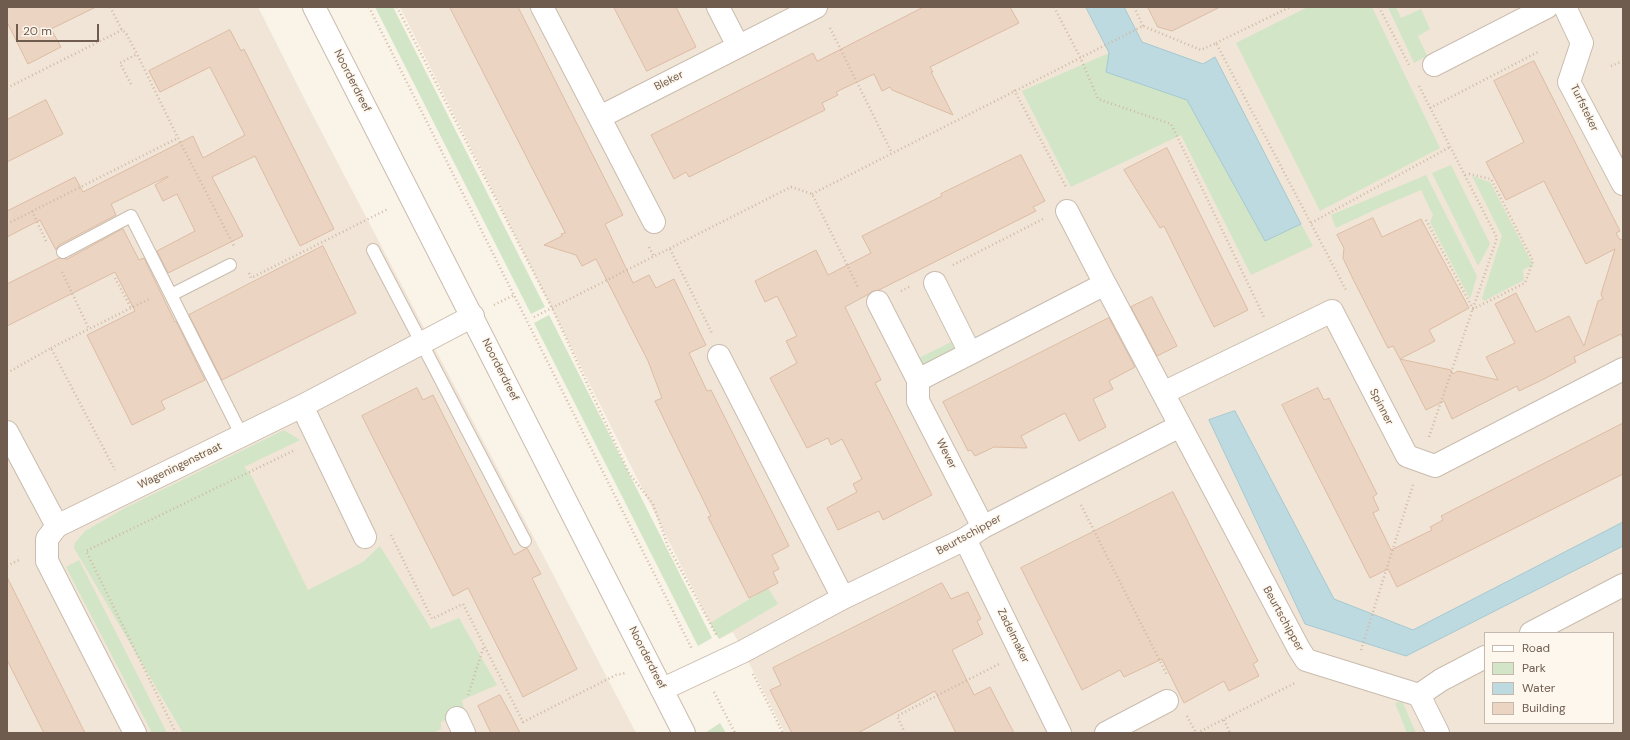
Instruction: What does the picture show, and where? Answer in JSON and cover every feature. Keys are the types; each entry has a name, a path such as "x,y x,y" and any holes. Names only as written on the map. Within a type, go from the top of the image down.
{"street":[{"name":"Noorderdreef","path":"314,7 473,316 684,733"},
{"path":"542,7 654,222"},
{"path":"718,7 738,46"},
{"name":"Bleker","path":"600,117 816,7"},
{"path":"1434,65 1548,7"},
{"name":"Turfsteker","path":"1565,7 1582,43 1569,82 1623,184"},
{"path":"1066,209 1163,393 1332,311"},
{"path":"940,276 970,353"},
{"path":"918,380 1105,284"},
{"name":"Wever","path":"878,302 918,380 918,401 983,527"},
{"name":"Spinner","path":"1332,311 1406,456 1435,466 1623,369"},
{"name":"Wageningenstraat","path":"57,526 302,406 473,316"},
{"path":"719,356 843,598"},
{"name":"Beurtschipper","path":"1163,393 1306,660 1420,695"},
{"path":"302,406 365,537"},
{"name":"Beurtschipper","path":"663,689 735,655 843,598 965,539 983,527 1180,426"},
{"path":"7,432 57,526 47,539 47,561 135,733"},
{"name":"Zadelmaker","path":"965,539 1060,733"},
{"path":"1533,632 1623,585"},
{"path":"1438,733 1420,695 1441,680 1484,658"},
{"path":"1106,733 1168,691"}],"lane":[{"path":"58,254 131,216 242,436"},
{"path":"372,250 525,541"},
{"path":"170,292 230,264"}],"path":[{"path":"110,7 122,30 126,32 178,138 238,252"},
{"path":"369,7 735,733"},
{"path":"396,7 552,308 630,473 653,504 668,546 784,733"},
{"path":"1054,7 1080,57 1098,99 1171,124 1275,338"},
{"path":"1134,7 1143,26"},
{"path":"812,194 1139,27 1143,26 1201,50 1283,8 1290,7"},
{"path":"1379,7 1410,68"},
{"path":"830,27 892,153"},
{"path":"7,88 122,30"},
{"path":"1216,43 1352,301 1332,311"},
{"path":"1430,108 1538,52"},
{"path":"131,84 120,63 137,54"},
{"path":"1611,66 1623,61"},
{"path":"1360,654 1420,460 1497,238 1416,81"},
{"path":"940,276 1066,209 1064,204 1068,191 1014,90"},
{"path":"7,224 178,138"},
{"path":"1311,223 1450,147"},
{"path":"1465,175 1469,174 1491,179 1533,261 1525,283 1473,309"},
{"path":"534,317 791,187 812,194 868,307 912,286"},
{"path":"248,272 251,278 412,197"},
{"path":"32,211 58,254 89,329"},
{"path":"1426,220 1473,309"},
{"path":"670,249 719,348 719,356"},
{"path":"115,278 131,308"},
{"path":"7,373 51,348 131,308 170,292"},
{"path":"51,348 126,492"},
{"path":"176,733 86,551 318,439"},
{"path":"1070,482 1168,691"},
{"path":"365,537 386,525 432,619 462,604 523,722 616,675 631,671"},
{"path":"7,566 25,557"},
{"path":"467,696 484,646"},
{"path":"905,733 897,716 1021,653"},
{"path":"1186,714 1196,733 1312,675 1306,660"},
{"path":"1224,720 1230,733"}],"shaded area":[{"path":"7,7 258,7 308,106 636,733 7,733"},
{"path":"400,7 1623,7 1623,733 785,733 733,632 719,639"}],"green space":[{"path":"375,7 393,7 545,307 531,314"},
{"path":"1308,7 1372,7 1440,148 1320,211 1236,43"},
{"path":"1388,7 1396,7 1401,18 1421,9 1430,29 1418,36 1427,56 1414,63"},
{"path":"1109,53 1106,72 1187,100 1265,241 1301,224 1313,246 1251,275 1181,135 1071,187 1022,91"},
{"path":"1451,165 1490,244 1478,266 1432,173"},
{"path":"1426,175 1477,276 1470,299 1430,222 1433,215 1421,190 1336,228 1331,215"},
{"path":"1472,176 1490,182 1533,265 1523,270 1524,280 1484,301 1482,298 1502,236"},
{"path":"549,315 712,638 698,646 534,323"},
{"path":"951,342 954,348 953,351 923,366 917,359"},
{"path":"284,430 300,440 244,467 252,477 308,590 363,562 380,546 431,629 459,618 497,685 462,700 464,711 441,722 441,729 433,733 183,733 74,548 75,543 85,531 125,508"},
{"path":"79,560 167,733 152,733 66,567"},
{"path":"768,588 778,604 719,639 710,623"},
{"path":"1402,701 1416,733 1407,733 1395,703"},
{"path":"720,723 726,733 705,733"}],"water":[{"path":"1086,7 1124,7 1142,42 1203,64 1215,57 1301,224 1265,241 1187,100 1106,72 1109,53"},
{"path":"1235,411 1334,599 1413,630 1623,522 1623,546 1406,656 1305,624 1209,420"}],"building":[{"path":"7,7 96,7 51,29 61,47 28,64 7,22"},
{"path":"450,7 518,7 623,215 605,224 633,283 649,275 656,288 674,279 706,345 689,353 707,391 711,390 789,546 772,555 779,569 773,572 778,583 749,598 708,517 711,516 655,401 662,398 648,361 596,259 582,266 576,255 544,245 565,233"},
{"path":"614,7 676,7 696,47 647,71"},
{"path":"924,7 1010,7 1019,23 930,67 933,72 931,72 953,115 892,90 890,87 882,91 874,74 836,92 838,95 822,103 825,110 689,177 686,172 674,179 651,135 813,53 817,61"},
{"path":"1148,7 1220,7 1172,31 1158,27"},
{"path":"230,30 241,51 244,49 334,229 300,246 255,156 212,177 243,236 168,273 157,251 195,231 177,194 163,201 155,185 168,176 111,204 116,215 59,245 56,250 40,220 7,237 7,211 75,177 83,192 193,136 203,158 245,135 210,67 160,92 149,71"},
{"path":"1534,61 1620,231 1616,233 1619,239 1623,240 1623,339 1621,334 1574,357 1576,362 1544,379 1519,391 1517,386 1452,419 1444,401 1426,410 1400,359 1451,370 1453,374 1458,371 1498,380 1486,357 1515,343 1495,304 1516,293 1536,332 1569,316 1584,346 1598,301 1603,299 1601,294 1615,249 1586,264 1544,181 1506,200 1486,162 1524,142 1494,81"},
{"path":"46,100 63,134 7,162 7,120"},
{"path":"1167,148 1248,310 1214,327 1164,226 1160,228 1124,170"},
{"path":"1021,155 1045,201 1033,207 1036,211 879,290 873,291 845,307 881,380 875,383 932,495 883,520 879,511 838,530 827,508 857,492 853,484 862,479 842,439 831,445 828,438 807,448 770,378 797,363 786,341 797,336 777,296 765,302 755,281 816,250 828,275 871,253 862,236 942,196 941,194"},
{"path":"1373,218 1382,237 1421,219 1469,308 1429,330 1435,341 1400,359 1393,346 1388,348 1343,258 1344,248 1337,235"},
{"path":"123,229 139,260 144,258 205,380 161,401 165,409 132,425 87,335 135,311 115,272 7,326 7,284 59,258 67,259"},
{"path":"323,246 356,313 222,380 189,315"},
{"path":"1152,297 1177,346 1157,356 1131,307"},
{"path":"1109,318 1135,367 1109,381 1113,389 1093,399 1106,427 1079,441 1065,413 1021,436 1027,448 994,447 975,456 971,450 968,451 943,402"},
{"path":"417,388 423,400 433,395 514,555 527,548 541,574 532,578 577,669 523,697 468,588 453,596 362,416"},
{"path":"1318,388 1324,400 1329,398 1377,494 1373,497 1379,510 1373,513 1391,550 1432,530 1430,527 1443,520 1441,516 1623,423 1623,474 1397,587 1388,569 1370,578 1282,405"},
{"path":"1173,492 1258,661 1253,664 1259,676 1229,691 1224,681 1184,703 1162,659 1124,677 1120,670 1082,690 1021,568"},
{"path":"7,577 85,733 44,733 7,660"},
{"path":"942,583 951,599 968,592 981,619 977,621 983,634 952,650 974,695 990,687 1014,733 956,733 935,691 858,733 792,733 770,690 781,685 773,668"},
{"path":"500,695 520,733 491,733 478,706"}]}
